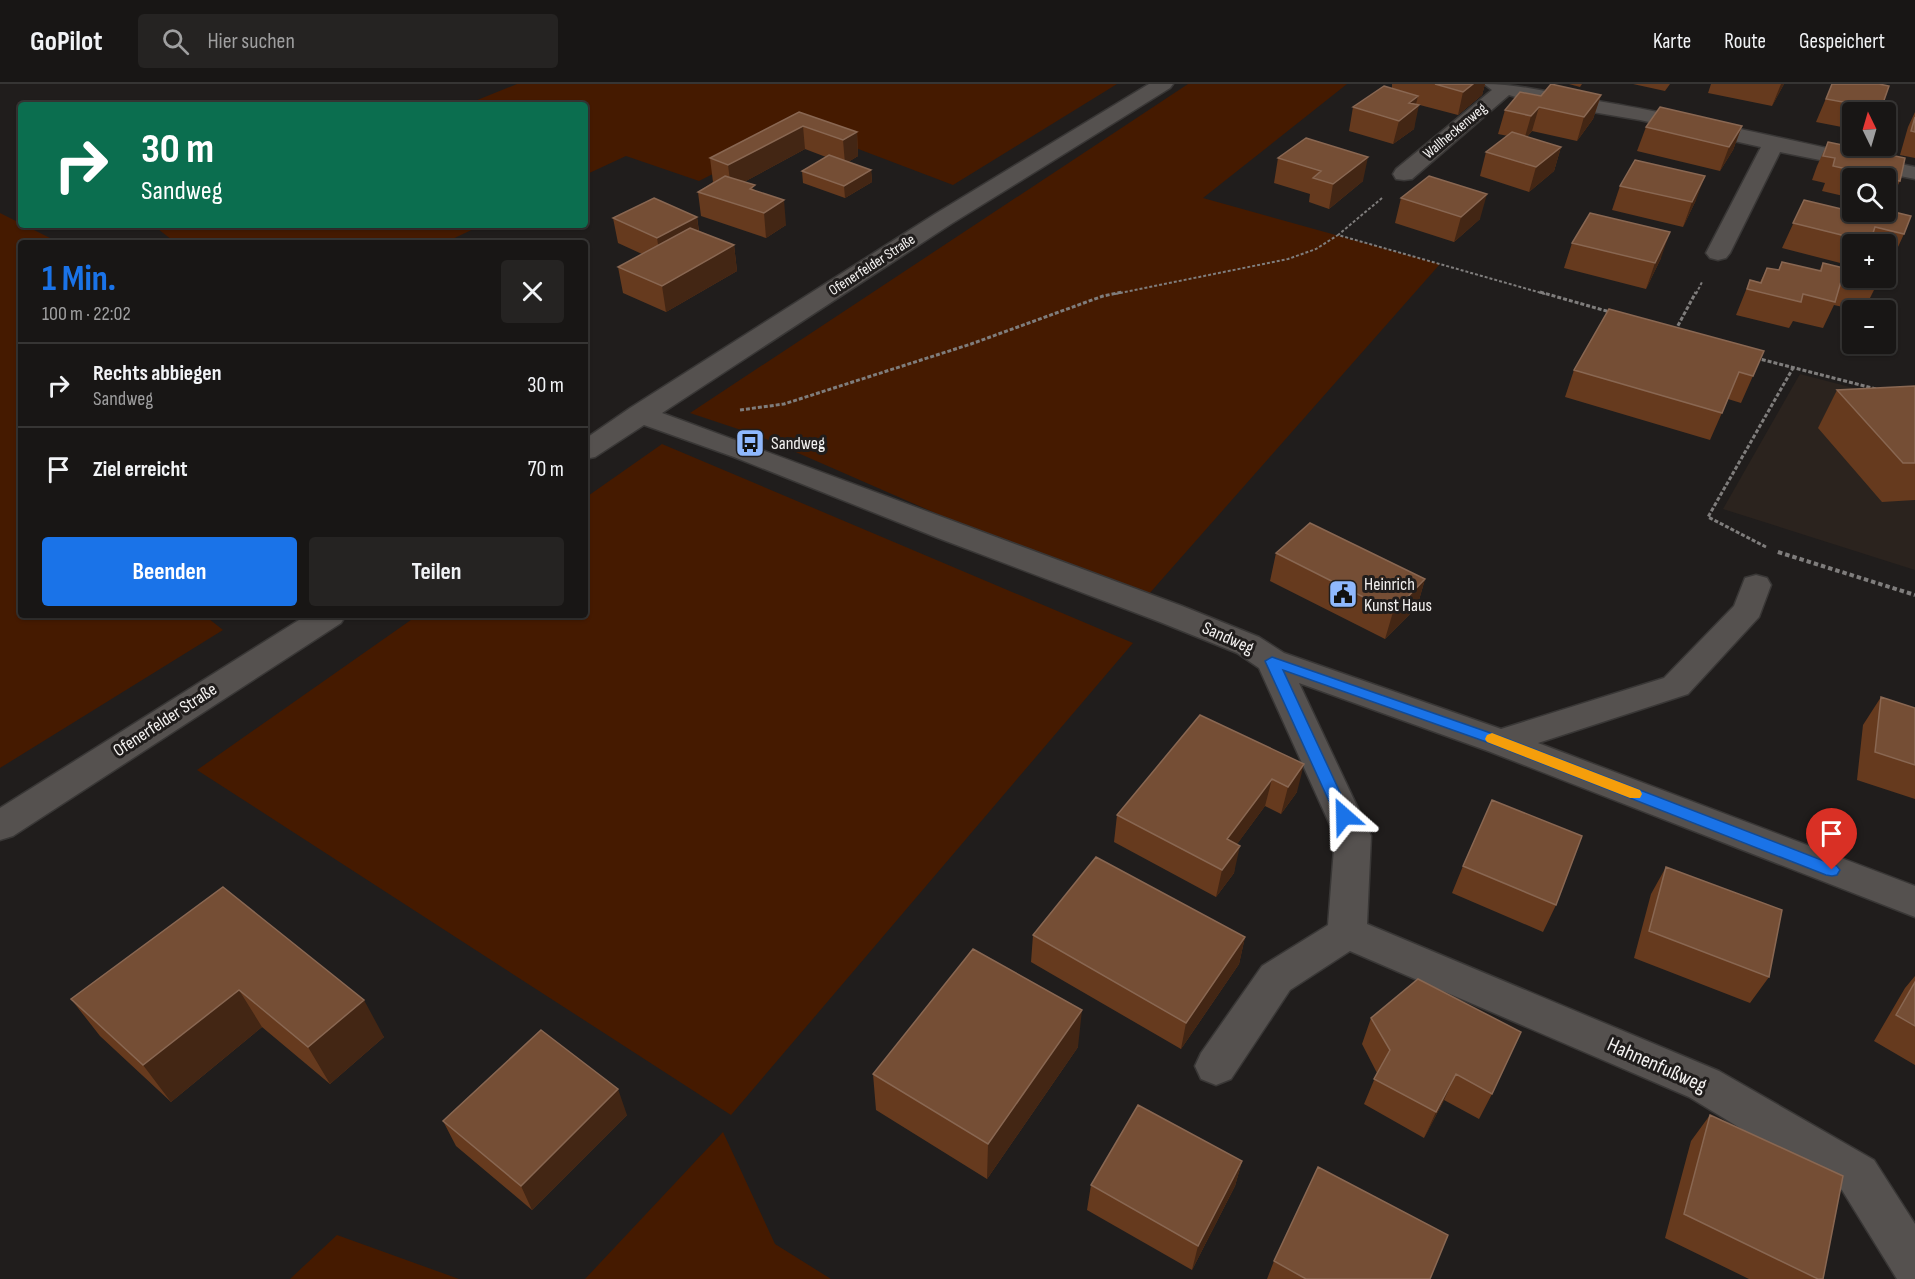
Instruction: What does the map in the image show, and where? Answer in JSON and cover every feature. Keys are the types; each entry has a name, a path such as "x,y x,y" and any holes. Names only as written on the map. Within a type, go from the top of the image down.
{"street":[{"name":"Ofenerfelder Straße","path":"588,450 943,219 1163,84"},
{"name":"Wallheckenweg","path":"1404,174 1500,86 1533,96 1640,114 1915,173"},
{"path":"1718,253 1773,144"},
{"name":"Sandweg","path":"640,414 744,451 969,539 1171,614 1248,645 1272,661 1500,742 1915,902"},
{"path":"1500,742 1676,686 1748,610 1756,585"},
{"name":"Ofenerfelder Straße","path":"0,826 325,618"},
{"path":"1216,1066 1276,978 1347,933 1353,836 1272,661"},
{"name":"Hahnenfußweg","path":"1347,933 1704,1084 1858,1175 1915,1265"}],"path":[{"path":"738,410 784,404 971,344 1103,296 1287,259 1316,249 1338,235 1386,195 1404,174"},
{"path":"1338,235 1615,314"},
{"path":"1671,336 1718,253"},
{"path":"1749,357 1882,391"},
{"path":"1793,368 1708,517 1769,549 1915,595"}],"shaded area":[{"path":"517,84 1117,84 953,185 803,128 699,181 626,156 588,174 588,102 472,102"},
{"path":"1188,84 1347,84 1203,198 1440,264 1141,603 759,436 690,413"},
{"path":"0,213 18,222 18,228 30,228 54,240 18,240 18,618 208,618 223,630 0,768"},
{"path":"476,228 450,240 172,240 158,229"},
{"path":"1800,374 1915,404 1915,570 1723,509"},
{"path":"662,444 1133,643 731,1115 197,770 414,618 588,618 588,496"},
{"path":"723,1132 775,1244 831,1279 585,1279"},
{"path":"337,1235 459,1279 290,1279"}],"building":[{"path":"1435,84 1473,84 1463,92"},
{"path":"1551,84 1601,95 1584,117 1539,107 1531,116 1505,110 1520,92 1541,96"},
{"path":"1832,84 1889,86 1883,102 1842,102 1826,99"},
{"path":"1384,86 1418,96 1409,103 1419,105 1399,121 1353,107"},
{"path":"1660,107 1742,126 1729,147 1646,127"},
{"path":"799,112 857,132 843,140 803,126 728,165 710,158"},
{"path":"1915,117 1915,132 1911,131"},
{"path":"1512,132 1561,147 1536,167 1486,152"},
{"path":"1306,138 1368,157 1333,184 1313,178 1321,171 1278,158"},
{"path":"1828,142 1842,145 1842,156 1905,158 1900,181 1896,180 1896,168 1842,168 1833,166 1835,158 1823,156"},
{"path":"829,155 871,170 844,186 802,171"},
{"path":"1635,160 1705,176 1692,202 1620,186"},
{"path":"725,176 755,185 750,189 784,200 764,213 698,192"},
{"path":"1429,176 1487,194 1461,217 1401,198"},
{"path":"654,198 697,217 657,238 613,218"},
{"path":"1804,200 1842,209 1842,222 1896,222 1896,212 1911,216 1904,234 1875,227 1873,234 1842,235 1793,223"},
{"path":"1590,213 1670,232 1655,263 1572,243"},
{"path":"690,228 734,245 662,286 618,267"},
{"path":"1782,262 1821,271 1823,263 1842,268 1842,278 1835,302 1803,294 1801,302 1747,289 1750,280 1761,283 1767,268 1779,270"},
{"path":"1609,309 1764,351 1753,376 1739,372 1722,413 1574,370"},
{"path":"1915,386 1915,463 1903,463 1837,390"},
{"path":"1310,523 1425,579 1393,612 1276,553"},
{"path":"1881,697 1915,708 1915,765 1875,752"},
{"path":"1200,715 1304,764 1288,787 1272,779 1227,839 1240,846 1222,870 1117,815"},
{"path":"1492,800 1582,836 1556,905 1463,866"},
{"path":"1096,857 1245,937 1186,1023 1033,935"},
{"path":"1666,867 1782,910 1769,977 1649,931"},
{"path":"223,887 364,1000 308,1047 239,990 143,1065 71,999"},
{"path":"973,949 1082,1010 988,1144 873,1074"},
{"path":"1418,979 1521,1032 1492,1094 1456,1074 1436,1112 1374,1079 1390,1050 1371,1018"},
{"path":"1915,982 1915,1026 1896,1015"},
{"path":"541,1030 618,1089 521,1186 443,1121"},
{"path":"1138,1105 1242,1161 1198,1246 1091,1185"},
{"path":"1710,1115 1843,1176 1823,1279 1818,1279 1684,1214"},
{"path":"1318,1167 1448,1235 1430,1279 1306,1279 1274,1261"}],"slow traffic":[{"path":"1492,739 1635,794"}],"place":[{"name":"Sandweg","path":"750,443"},
{"name":"Heinrich Kunst Haus","path":"1343,594"}],"route":[{"path":"1344,816 1272,661 1500,742 1832,870"}]}
